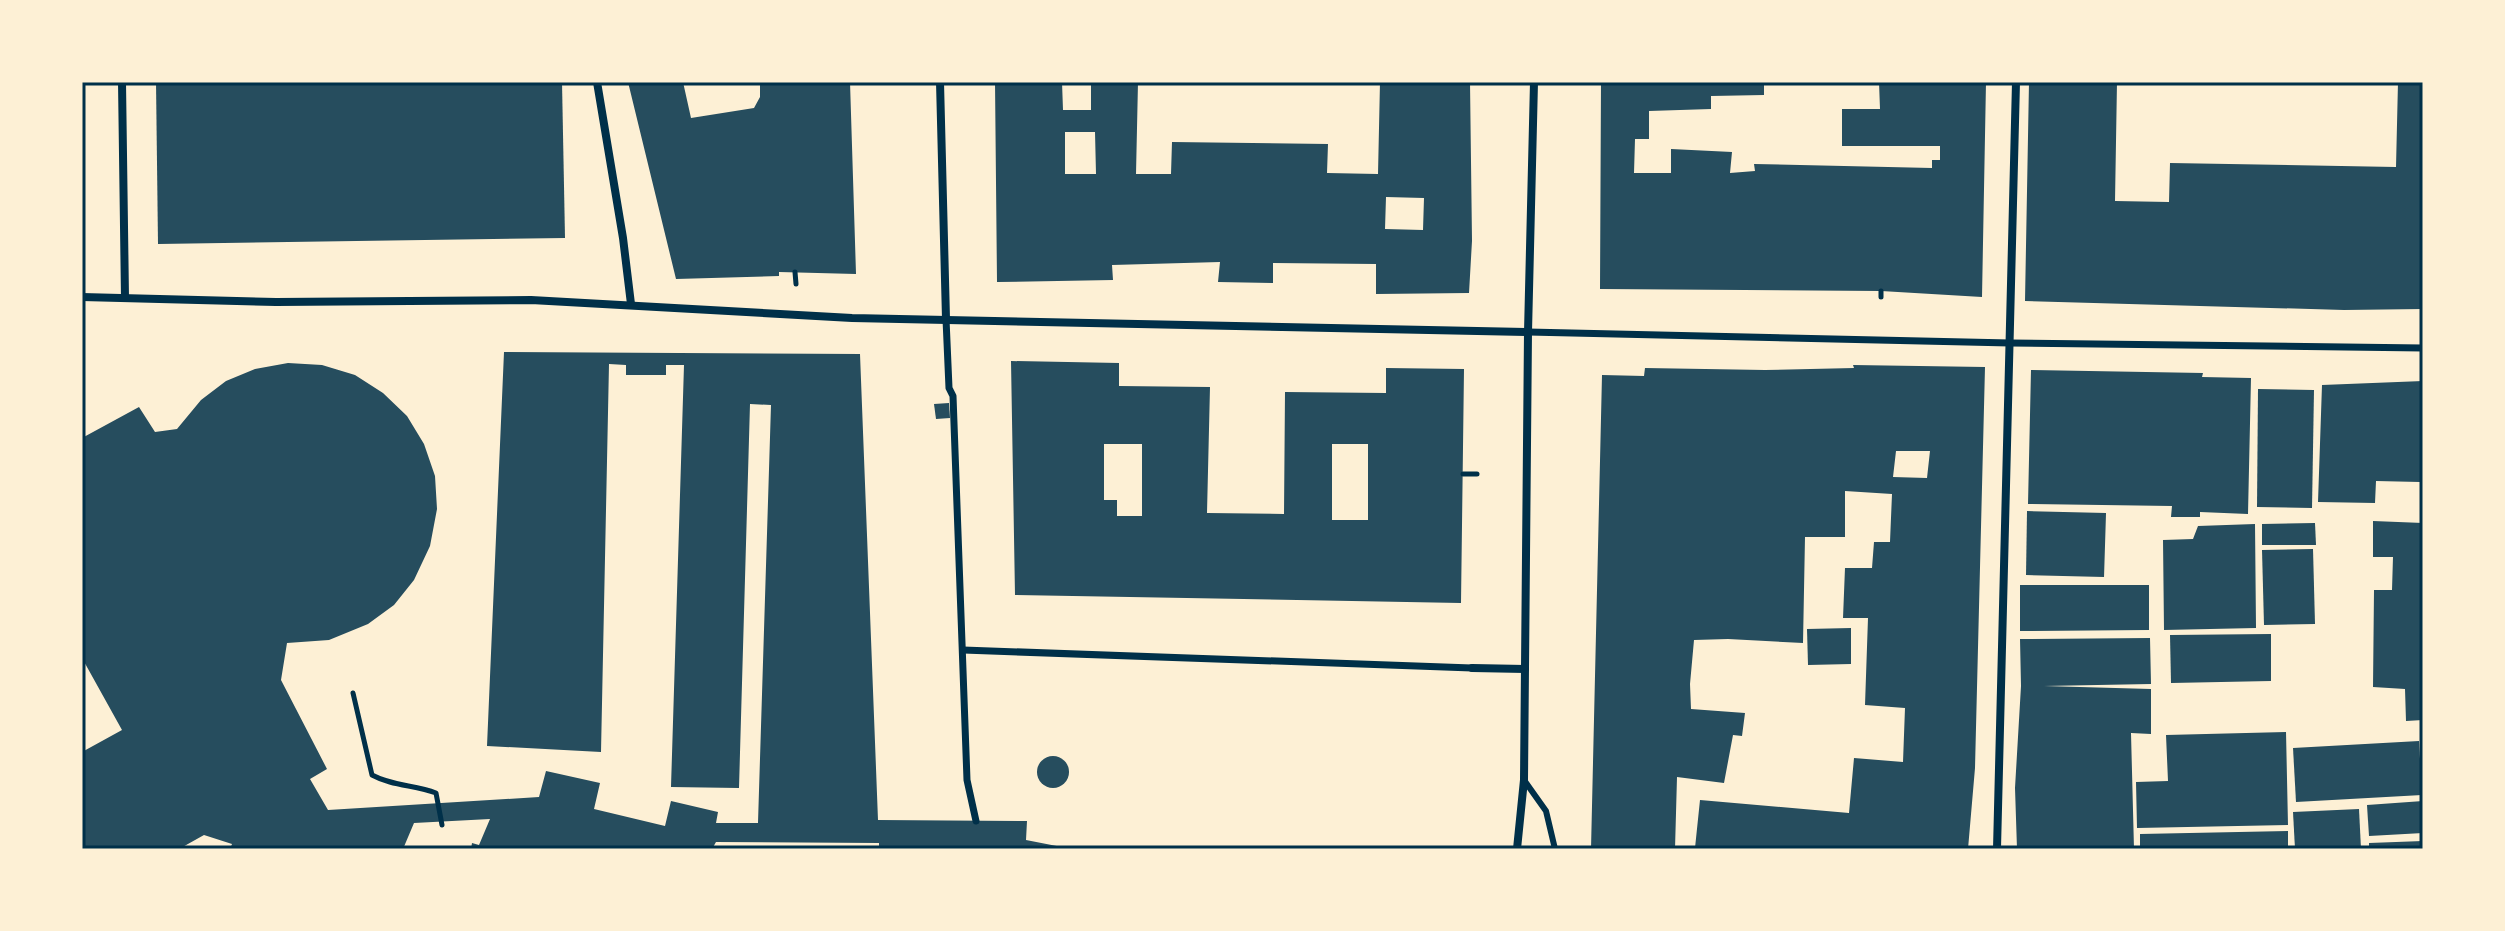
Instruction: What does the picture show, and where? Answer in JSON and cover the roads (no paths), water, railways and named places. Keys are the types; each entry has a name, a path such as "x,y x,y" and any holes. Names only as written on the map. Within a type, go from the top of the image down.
{"street":[{"path":"122,82 125,298"},
{"path":"597,82 631,304"},
{"path":"940,82 946,319 949,388 953,396 967,780 976,821"},
{"path":"1517,849 1524,780 1528,332 1534,82"},
{"path":"1997,849 2016,82"},
{"path":"82,297 261,302 531,300 852,318 2010,343 2423,348"},
{"path":"963,650 1525,669"}],"lane":[{"path":"1524,780 1546,811 1555,849"}]}
